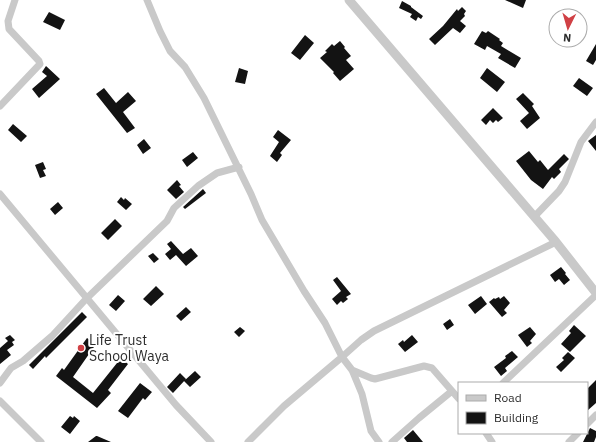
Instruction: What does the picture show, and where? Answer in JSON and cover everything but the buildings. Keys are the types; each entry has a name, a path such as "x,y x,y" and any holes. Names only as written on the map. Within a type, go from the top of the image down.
{"street":[{"path":"0,106 40,64 40,61 9,29 8,21 15,0"},
{"path":"147,0 170,51 185,68 199,88 239,167 262,220 304,291 325,323 342,357 352,370 362,394 371,431 379,442"},
{"path":"349,0 556,242 596,294 504,382"},
{"path":"534,217 559,191 565,182 581,142 596,122"},
{"path":"0,383 11,368 24,360 52,336 86,299 167,221 174,208 184,198 217,173 239,167"},
{"path":"0,194 86,299 176,405 211,442"},
{"path":"248,442 284,406 360,340 374,331 556,242"},
{"path":"352,370 375,379 429,366 458,398"},
{"path":"392,442 452,392"},
{"path":"0,401 41,442"},
{"path":"588,423 596,416"},
{"path":"569,442 577,434"}],"place":[{"name":"Life Trust School Waya","path":"81,348"}]}
